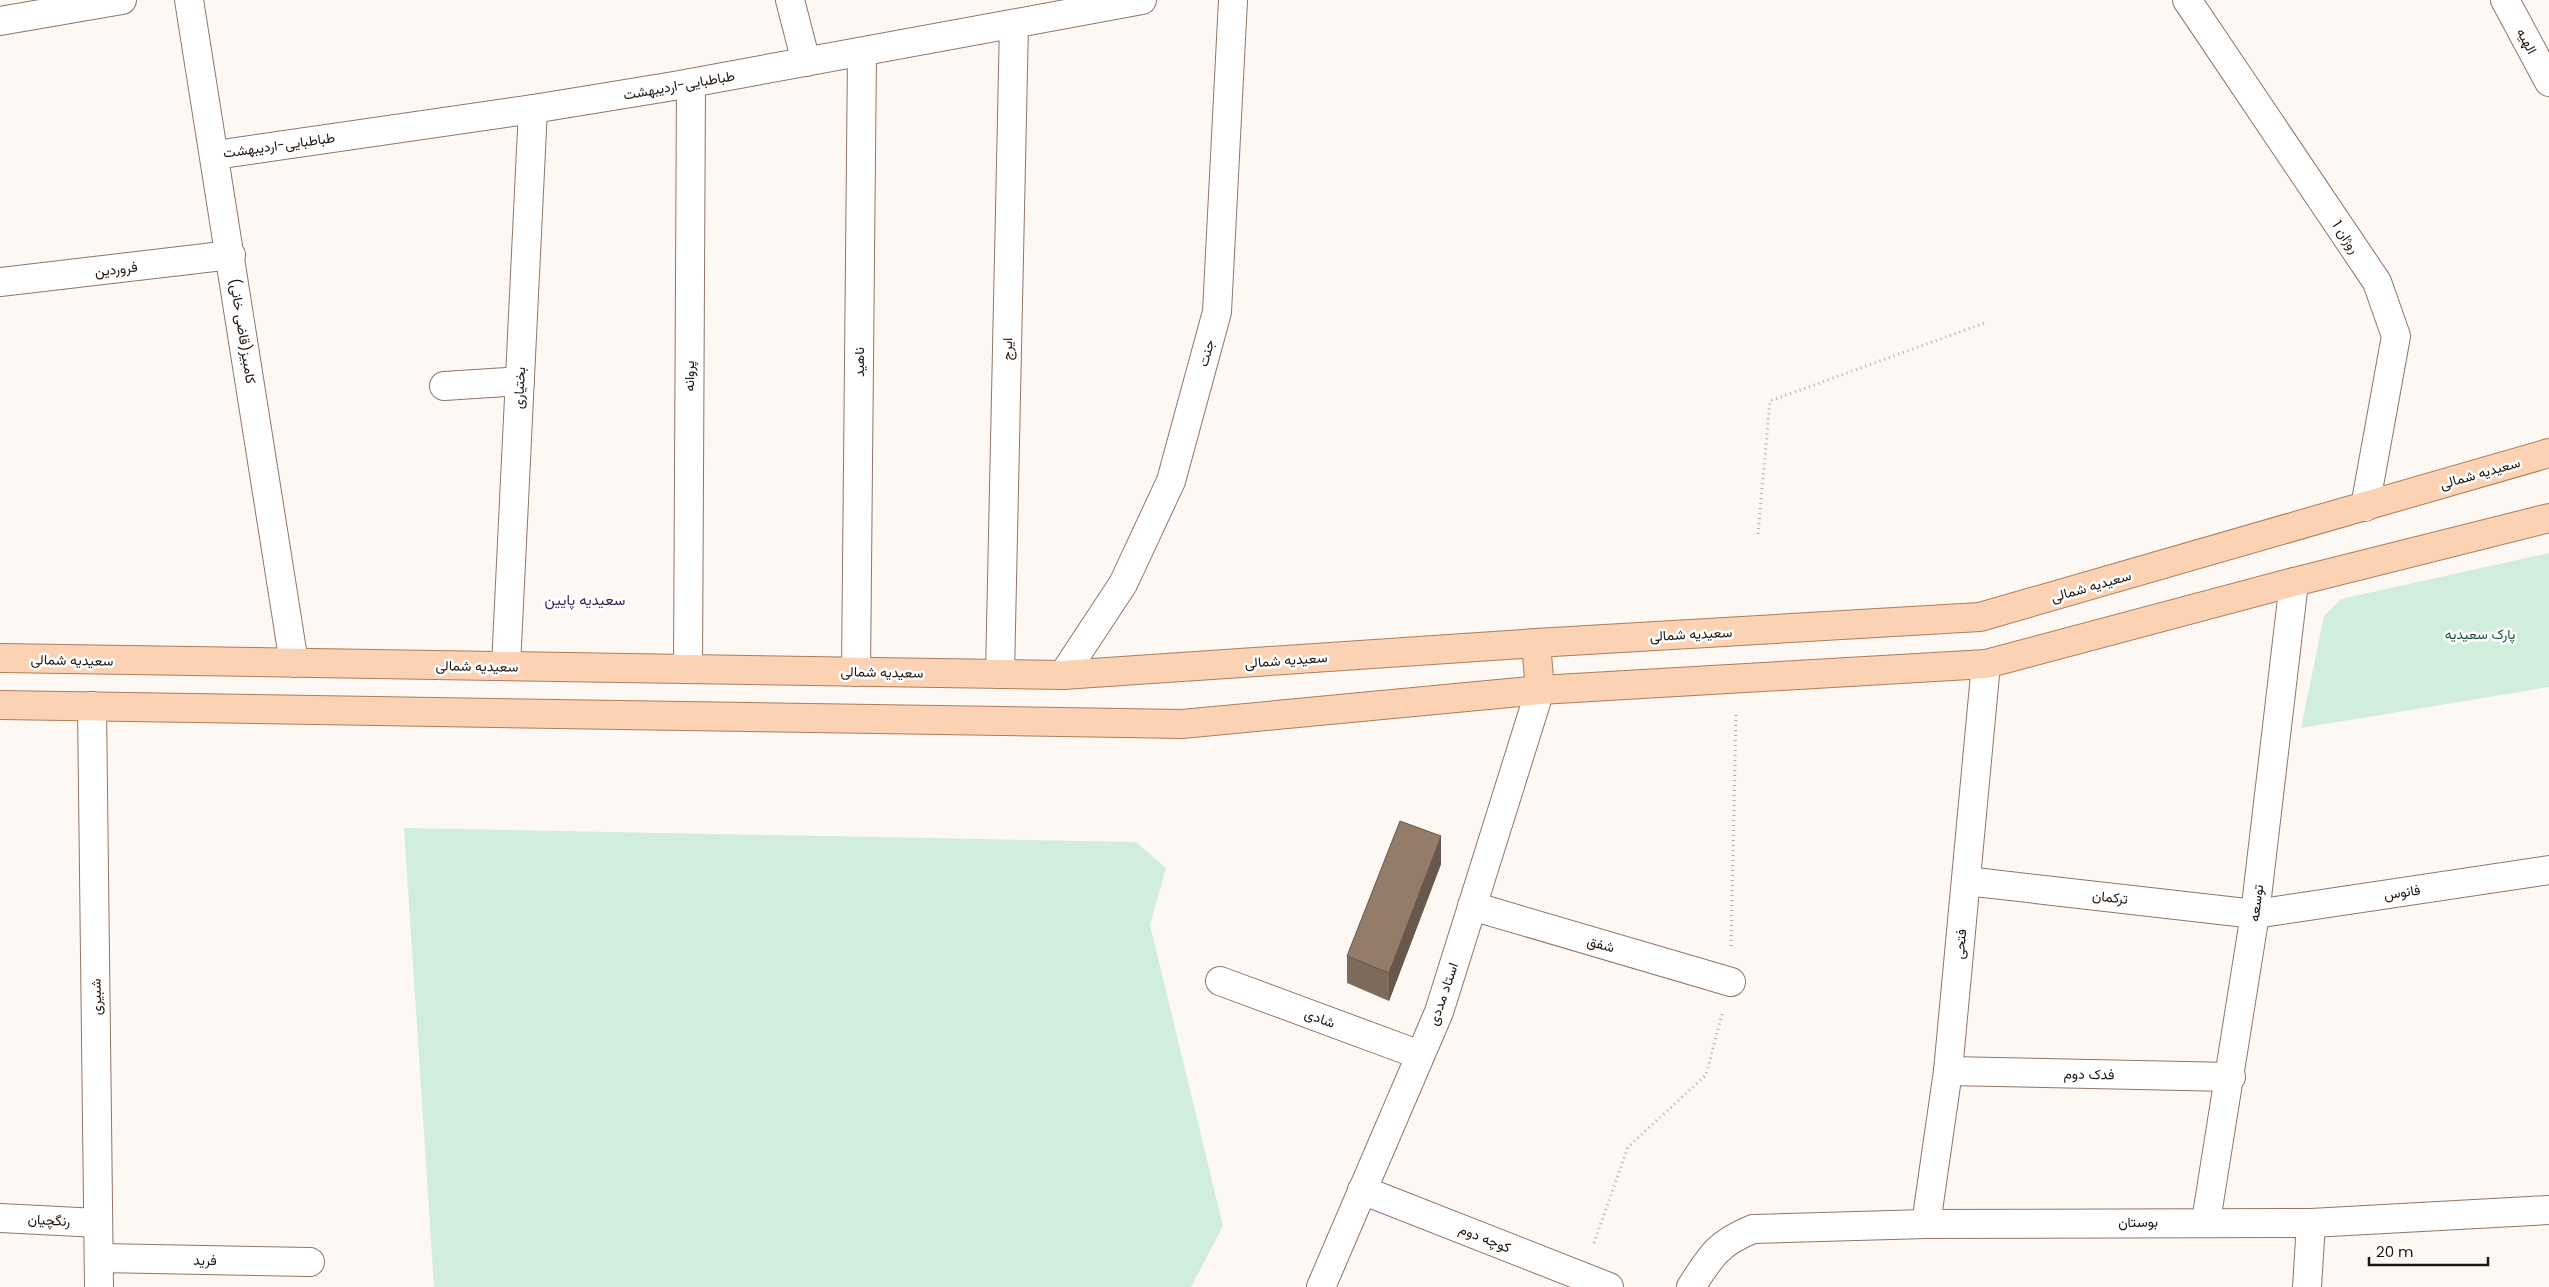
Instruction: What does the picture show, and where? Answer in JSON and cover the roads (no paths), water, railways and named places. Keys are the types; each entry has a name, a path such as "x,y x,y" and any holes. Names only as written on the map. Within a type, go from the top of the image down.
{"main road":[{"name":"سعیدیه شمالی","path":"0,658 1063,675 1536,643 1980,617 2549,453"},
{"path":"0,705 1182,724 1540,690 1986,664 2294,582 2549,518"},
{"path":"1536,643 1540,690"}],"street":[{"path":"0,21 122,0"},
{"name":"کامبیز(قاضی خانی)","path":"189,0 231,255 294,663"},
{"path":"790,0 806,62"},
{"name":"طباطبایی-اردیبهشت","path":"215,155 691,84 1014,24 1078,6 1142,0"},
{"name":"جنت","path":"1063,675 1123,584 1171,481 1217,312 1233,0"},
{"name":"روژان 1","path":"2187,0 2377,282 2396,336 2365,507"},
{"name":"الهیه","path":"2505,0 2549,82"},
{"name":"ایرج","path":"1000,674 1014,24"},
{"name":"ناهید","path":"856,672 862,52"},
{"name":"پروانه","path":"688,669 691,84"},
{"name":"بختیاری","path":"506,666 533,109"},
{"name":"فروردین","path":"0,282 231,255"},
{"path":"444,386 520,382"},
{"name":"توسعه","path":"2206,1221 2255,914 2294,582"},
{"name":"فتحی","path":"1926,1224 1948,1071 1986,664"},
{"name":"استاد مددی","path":"1320,1287 1439,1012 1540,690"},
{"name":"شبیری","path":"92,706 99,1287"},
{"name":"فانوس","path":"2255,914 2549,870"},
{"name":"ترکمان","path":"1966,881 2255,914"},
{"name":"شفق","path":"1472,906 1731,982"},
{"name":"شادی","path":"1220,981 1420,1055"},
{"name":"فدک دوم","path":"1948,1071 2230,1077"},
{"name":"کوچه دوم","path":"1362,1190 1608,1287"},
{"name":"بوستان","path":"1691,1287 1709,1259 1730,1239 1753,1229 1926,1224 2206,1221 2311,1223 2549,1210"},
{"name":"رنگچیان","path":"0,1218 98,1223"},
{"path":"2307,1287 2311,1223"},
{"name":"فرید","path":"99,1258 310,1262"}],"district":[{"name":"سعیدیه پایین","path":"585,600"}],"park label":[{"name":"پارک سعیدیه","path":"2480,634"}]}
